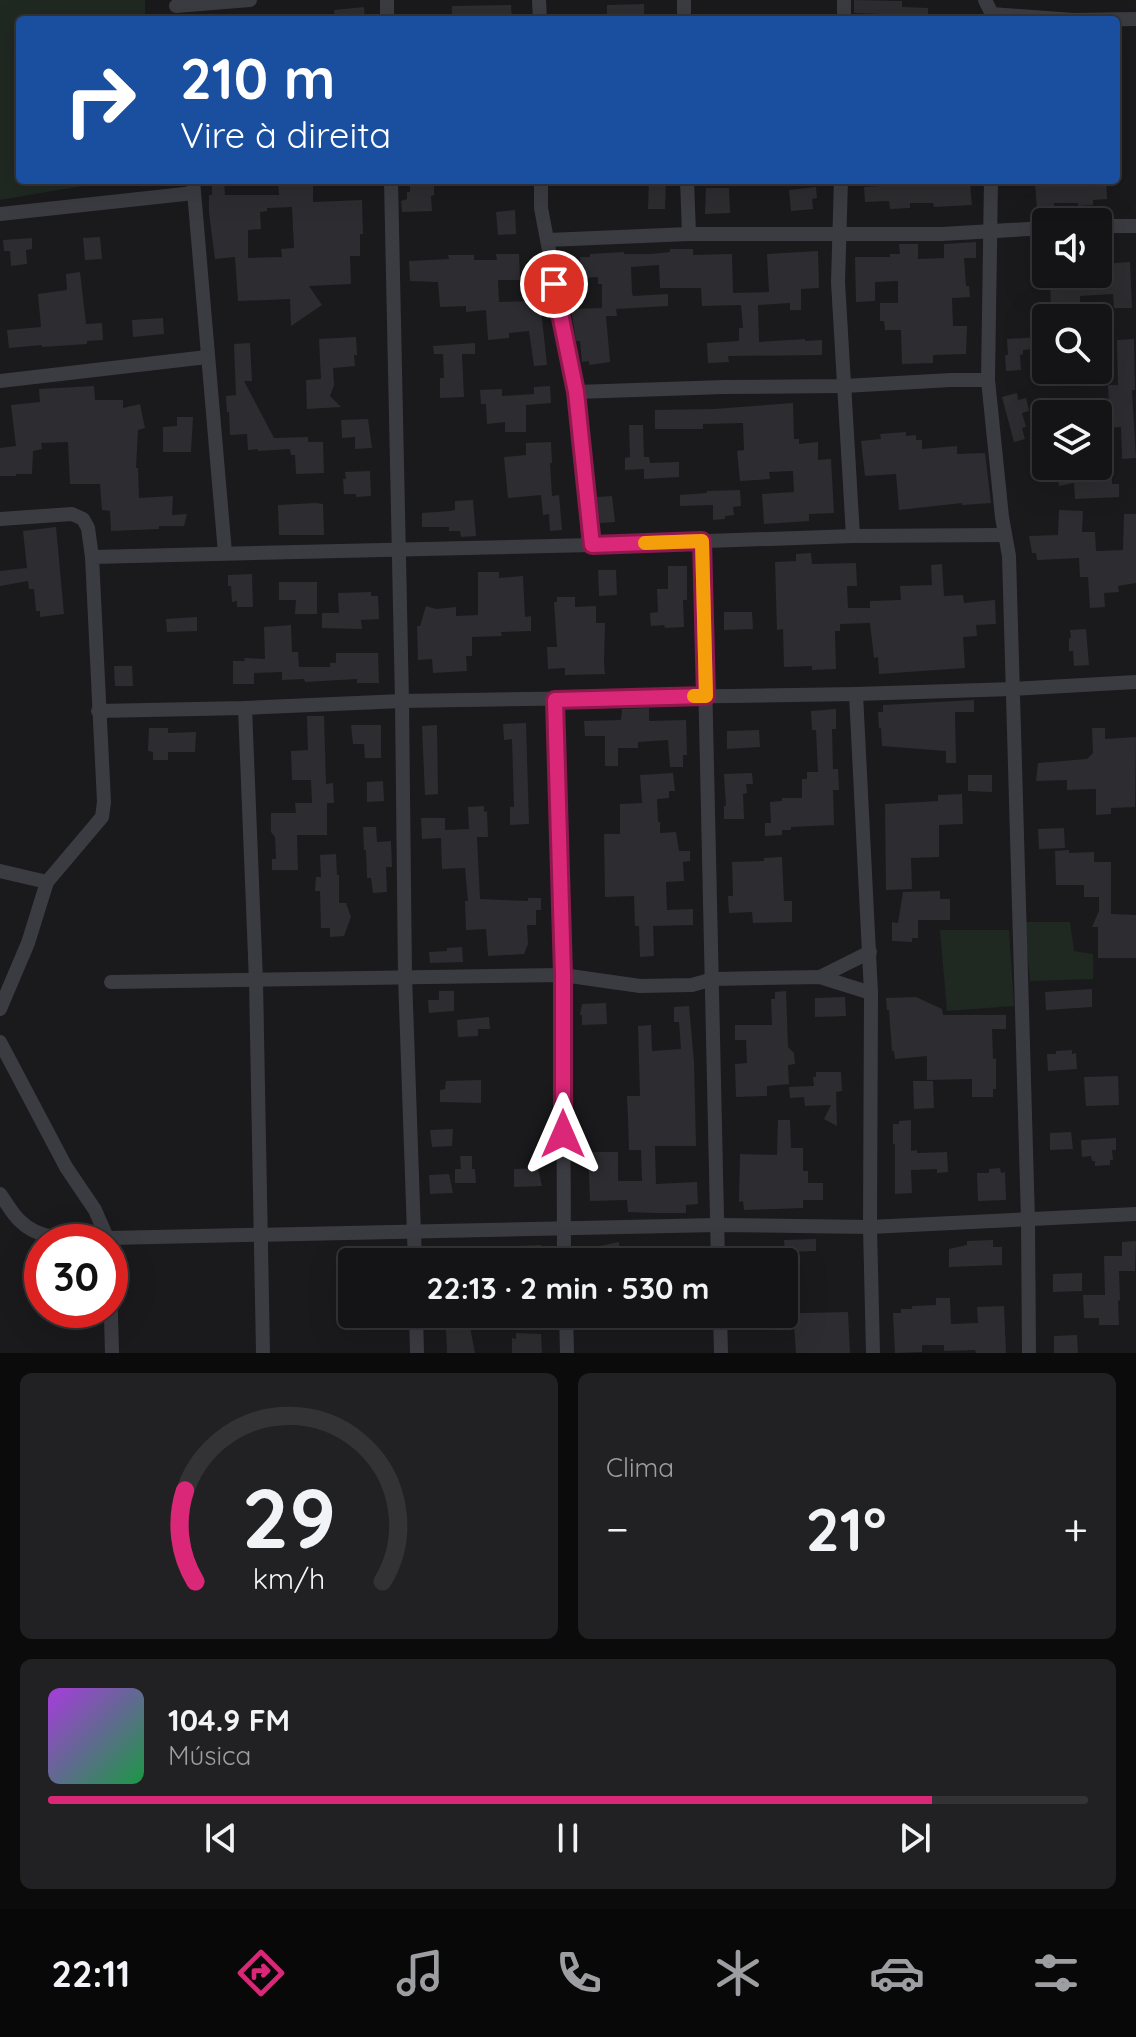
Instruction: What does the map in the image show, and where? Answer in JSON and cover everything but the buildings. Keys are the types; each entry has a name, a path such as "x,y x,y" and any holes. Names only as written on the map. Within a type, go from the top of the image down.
{"street":[{"path":"177,9 250,0"},
{"path":"985,0 992,11 1038,16"},
{"path":"391,184 405,976 415,1248"},
{"path":"541,184 541,208 576,392 592,545"},
{"path":"687,184 689,234"},
{"path":"841,184 838,282 853,536"},
{"path":"991,184 988,380 1009,556 1029,1353"},
{"path":"0,214 194,186 225,553"},
{"path":"1112,226 1136,226"},
{"path":"548,240 689,234 942,234 1032,229"},
{"path":"0,381 207,357"},
{"path":"576,392 988,380"},
{"path":"0,519 72,514 83,519 88,528 104,802 102,817 47,882 28,943 0,1009"},
{"path":"92,557 853,536 1005,535"},
{"path":"702,541 718,1248"},
{"path":"98,711 402,701 856,694 1136,682"},
{"path":"856,694 870,952 873,1353"},
{"path":"555,700 563,975 564,1248"},
{"path":"245,708 256,981 263,1353"},
{"path":"0,871 47,882"},
{"path":"820,977 870,952"},
{"path":"111,982 563,975 640,986 692,985 713,979 820,977 871,993"},
{"path":"0,1042 66,1167 102,1224"},
{"path":"0,1194 24,1224"},
{"path":"128,1239 414,1230 717,1225 870,1227 1136,1214"},
{"path":"111,1328 112,1353"},
{"path":"416,1328 417,1353"},
{"path":"566,1328 567,1353"},
{"path":"720,1328 721,1353"}],"shaded area":[{"path":"0,0 145,0 145,16 16,16 16,184 94,184 0,200"},
{"path":"1024,922 1070,922 1074,951 1093,954 1093,979 1030,981"},
{"path":"940,930 1009,930 1014,1006 947,1011"}],"slow traffic":[{"path":"645,543 702,541 706,696 694,696"}],"route":[{"path":"554,284 576,392 592,545 702,541 706,696 555,700 563,975 563,1134"}]}
